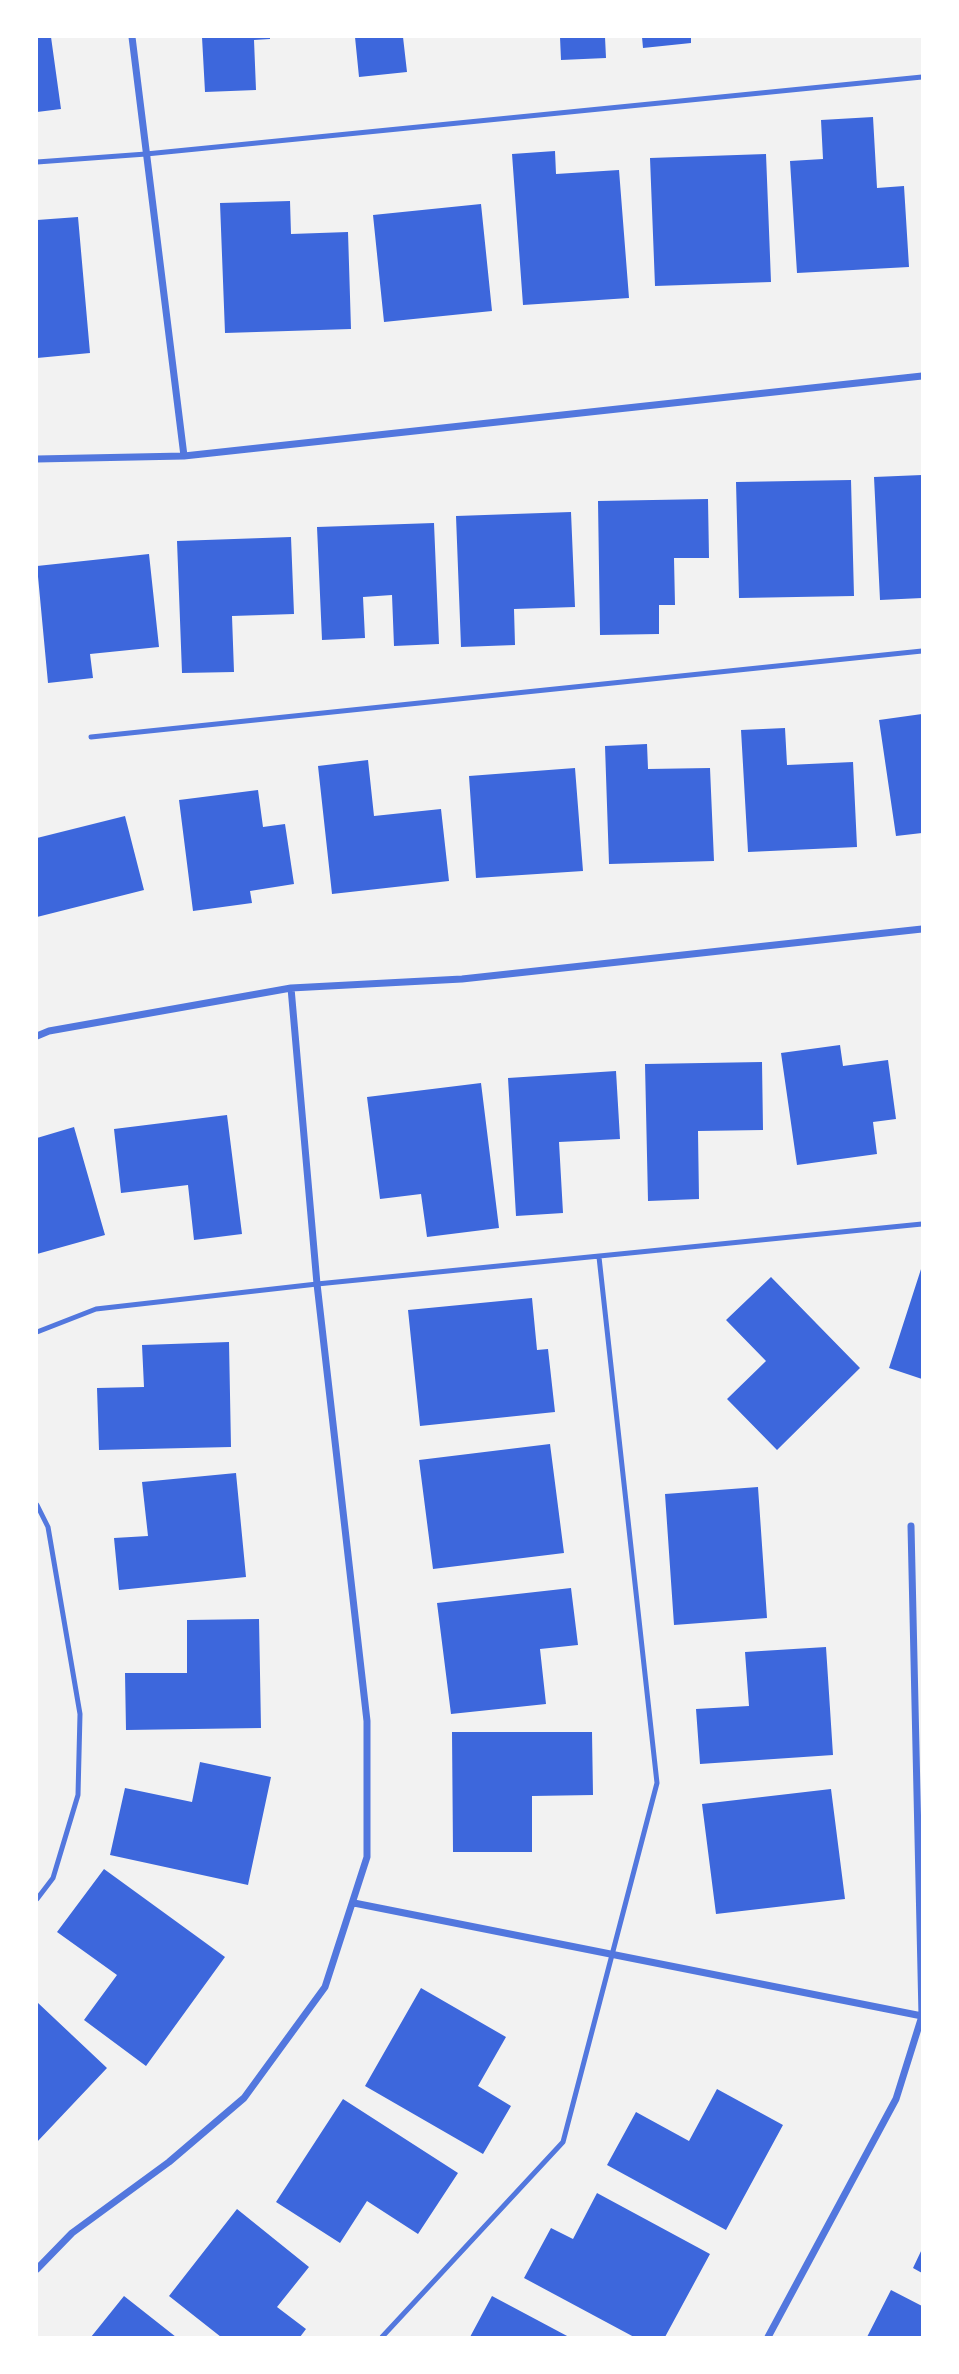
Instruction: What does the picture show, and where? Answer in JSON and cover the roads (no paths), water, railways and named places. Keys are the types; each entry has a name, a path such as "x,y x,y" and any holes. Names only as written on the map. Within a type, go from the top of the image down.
{"street":[{"path":"132,37 184,456"},
{"path":"37,459 184,456 922,376"},
{"path":"37,1035 291,988 462,979 922,929"},
{"path":"37,2269 72,2233 169,2162 244,2098 325,1987 367,1857 367,1721 317,1284 291,988"},
{"path":"768,2337 896,2099 922,2016 911,1526"},
{"path":"354,1903 922,2016"}],"lane":[{"path":"37,162 146,154 922,77"},
{"path":"91,737 922,651"},
{"path":"37,1332 96,1309 317,1284 922,1224"},
{"path":"382,2337 563,2142 610,1954 657,1783 599,1256"},
{"path":"37,1505 48,1527 80,1714 78,1795 53,1878 37,1899"}]}
